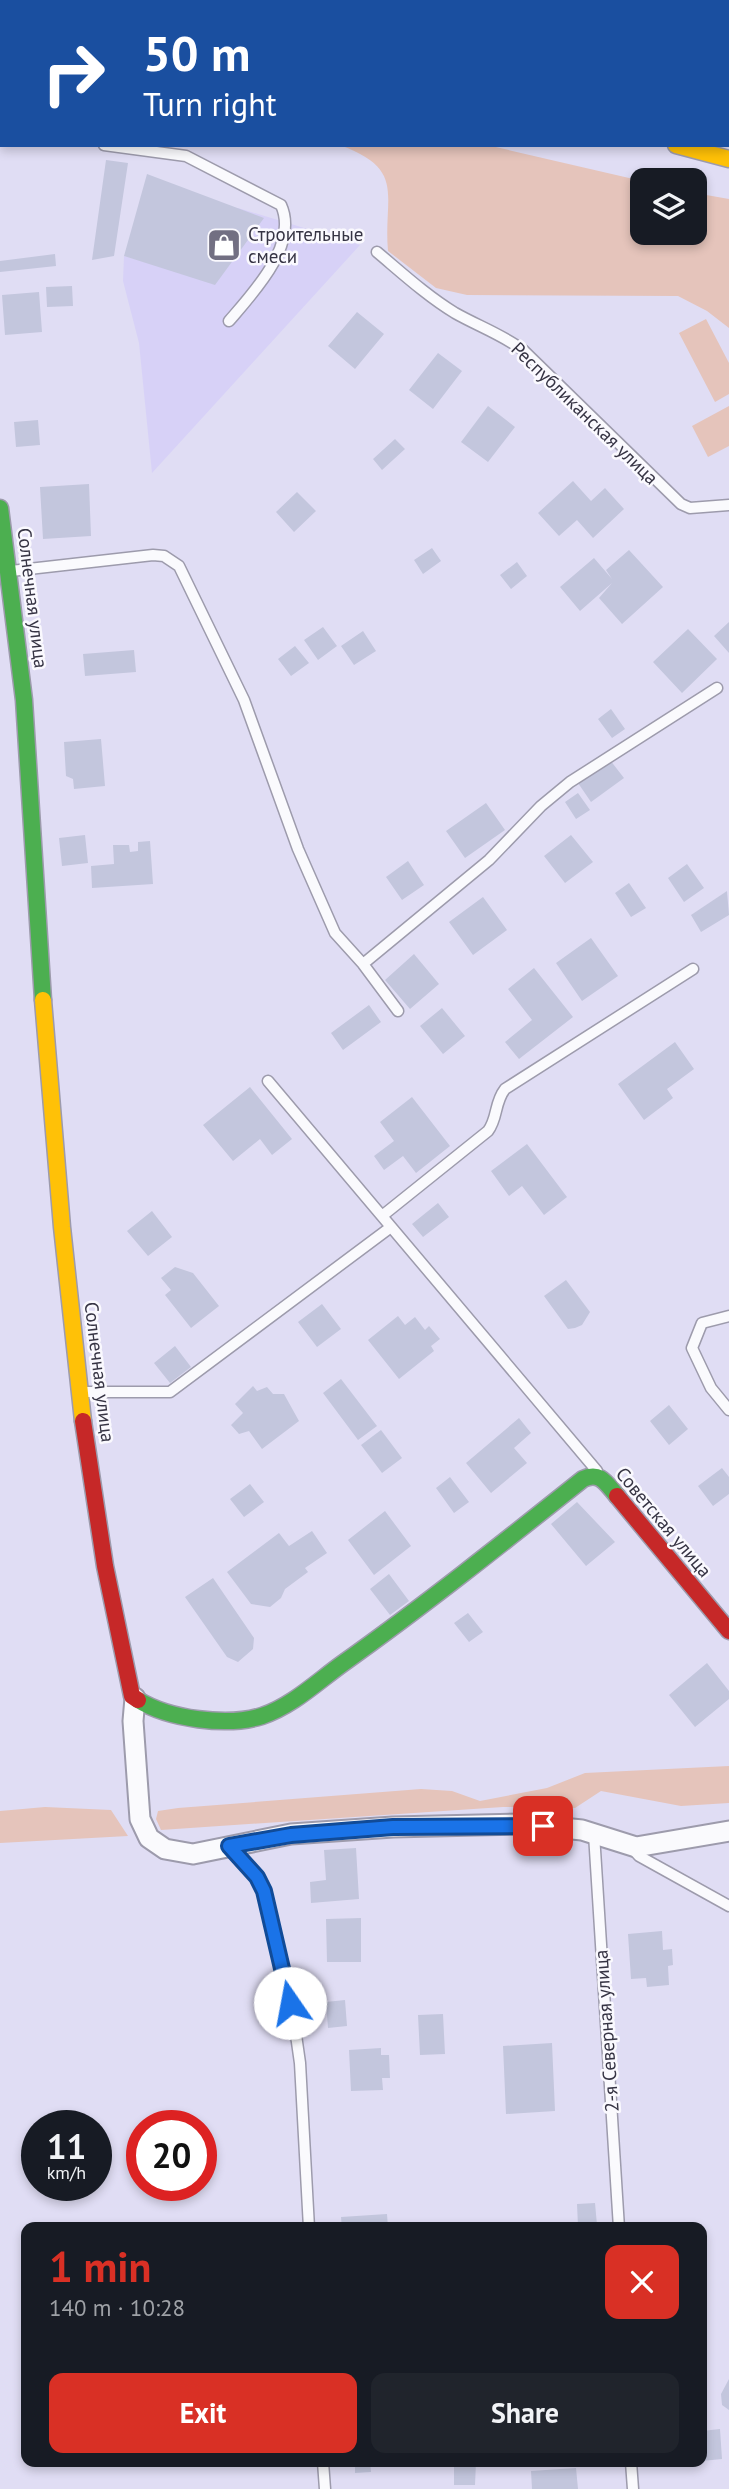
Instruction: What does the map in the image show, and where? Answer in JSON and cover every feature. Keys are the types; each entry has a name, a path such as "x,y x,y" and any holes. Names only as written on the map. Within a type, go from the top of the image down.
{"street":[{"path":"683,147 729,159"},
{"name":"Солнечная улица","path":"0,508 11,571 24,701 60,1195 81,1392 106,1569 135,1698"},
{"path":"135,1698 141,1704 178,1714 257,1718 281,1706 410,1616 583,1479 597,1476"},
{"name":"Советская улица","path":"597,1476 729,1631"},
{"path":"135,1698 140,1819 149,1838 165,1849 193,1854 291,1835 393,1827 523,1824 594,1834 630,1846 672,1843 729,1831"}],"lane":[{"path":"119,147 186,156 281,205 286,224 279,251 261,281 229,321"},
{"name":"Республиканская улица","path":"377,252 433,298 478,326 501,334 523,350 681,504 690,508 729,505"},
{"path":"11,571 153,555 173,560 180,566 244,700 311,882 335,933 363,964 398,1011"},
{"path":"363,964 489,860 541,806 570,782 717,688"},
{"path":"382,1216 488,1131 494,1123 497,1098 505,1089 692,969"},
{"path":"268,1081 597,1476"},
{"path":"81,1392 170,1392 391,1227"},
{"path":"729,1316 702,1323 692,1348 711,1388 729,1410"},
{"name":"2-я Северная улица","path":"594,1834 619,2222"},
{"path":"229,1846 257,1877 264,1891 294,2021 300,2063 309,2222"},
{"path":"630,1846 639,1856 729,1906"},
{"path":"323,2467 325,2489"},
{"path":"631,2467 633,2489"}],"shaded area":[{"path":"345,147 496,147 630,178 630,245 707,245 707,195 729,199 729,328 707,311 678,296 467,295 436,288 388,251 387,186 375,164"},
{"path":"238,208 360,245 152,473 139,343 123,281 124,256 188,274"},
{"path":"706,319 729,363 729,394 715,402 679,333"},
{"path":"729,406 729,446 708,457 692,426"},
{"path":"729,1766 729,1803 681,1806 601,1791 575,1808 503,1807 161,1830 156,1819 158,1811 178,1808 421,1789 452,1791 480,1801 547,1788 585,1773"},
{"path":"45,1807 111,1810 128,1836 0,1843 0,1811"}],"building":[{"path":"106,160 128,163 114,256 92,260"},
{"path":"147,174 264,218 215,285 124,256"},
{"path":"55,254 56,266 0,272 0,261"},
{"path":"72,286 73,306 47,307 46,287"},
{"path":"39,292 42,332 5,335 2,295"},
{"path":"357,312 384,334 355,369 328,346"},
{"path":"438,353 462,371 433,409 409,390"},
{"path":"488,406 515,427 488,462 461,442"},
{"path":"38,420 40,445 16,447 14,422"},
{"path":"395,439 405,449 382,470 373,459"},
{"path":"573,481 591,501 605,488 624,509 593,538 577,520 559,536 538,513"},
{"path":"89,484 91,536 43,539 40,487"},
{"path":"297,492 316,511 294,532 276,512"},
{"path":"432,548 441,561 423,574 414,560"},
{"path":"629,550 663,587 622,624 599,598 612,583 580,611 560,587 594,558 612,579 606,570"},
{"path":"517,562 527,576 511,589 500,575"},
{"path":"729,622 729,653 714,636"},
{"path":"323,627 337,646 318,660 304,640"},
{"path":"688,629 717,659 682,693 653,662"},
{"path":"363,631 376,651 354,665 341,646"},
{"path":"295,646 309,663 291,676 278,659"},
{"path":"134,650 136,672 85,676 83,654"},
{"path":"611,709 625,729 612,738 598,719"},
{"path":"101,739 105,786 74,789 73,779 66,776 64,742"},
{"path":"610,760 624,778 591,802 578,783"},
{"path":"578,793 590,810 576,819 565,802"},
{"path":"486,803 505,830 465,858 446,831"},
{"path":"85,835 88,863 62,866 59,838"},
{"path":"571,835 593,862 565,883 544,856"},
{"path":"150,841 153,884 92,888 91,866 114,864 113,845 129,845 130,852 138,851 138,842"},
{"path":"408,861 424,885 402,900 386,877"},
{"path":"687,864 704,888 684,902 668,878"},
{"path":"629,883 646,908 631,917 615,893"},
{"path":"727,891 729,915 701,932 691,915"},
{"path":"483,897 507,930 473,955 449,922"},
{"path":"591,938 618,976 582,1001 556,963"},
{"path":"414,954 439,984 410,1009 385,980"},
{"path":"534,968 573,1017 519,1059 505,1042 532,1020 508,989"},
{"path":"369,1005 381,1022 343,1050 331,1033"},
{"path":"442,1008 465,1036 443,1054 420,1026"},
{"path":"675,1042 694,1069 667,1089 673,1098 644,1120 618,1084"},
{"path":"250,1087 292,1139 272,1155 260,1139 233,1161 203,1125"},
{"path":"412,1097 450,1146 416,1173 403,1156 384,1170 374,1156 394,1141 380,1122"},
{"path":"527,1144 567,1197 544,1215 522,1186 509,1196 491,1171"},
{"path":"438,1203 449,1217 423,1237 412,1224"},
{"path":"152,1211 172,1237 148,1256 127,1231"},
{"path":"175,1267 193,1273 219,1306 191,1328 165,1295 171,1290 161,1278"},
{"path":"566,1280 590,1312 582,1325 568,1329 544,1296"},
{"path":"322,1304 341,1329 317,1347 298,1322"},
{"path":"398,1316 405,1325 415,1317 425,1330 429,1326 440,1339 431,1346 434,1351 399,1379 368,1340"},
{"path":"175,1346 191,1367 170,1383 154,1363"},
{"path":"341,1379 377,1426 358,1440 323,1393"},
{"path":"253,1386 257,1391 267,1387 273,1394 284,1394 299,1421 262,1449 249,1431 239,1434 231,1425 243,1413 235,1404"},
{"path":"669,1405 688,1429 669,1445 650,1421"},
{"path":"519,1418 531,1433 514,1448 527,1463 491,1493 466,1463"},
{"path":"381,1430 402,1458 382,1473 361,1445"},
{"path":"722,1468 729,1477 729,1494 713,1506 698,1486"},
{"path":"450,1477 469,1502 454,1513 436,1488"},
{"path":"250,1484 264,1502 244,1517 230,1499"},
{"path":"577,1502 615,1542 586,1566 551,1524"},
{"path":"385,1511 411,1546 374,1575 348,1540"},
{"path":"312,1531 327,1553 305,1568 308,1572 285,1589 281,1598 270,1607 251,1604 227,1572 279,1533 289,1546"},
{"path":"389,1574 409,1601 390,1615 370,1589"},
{"path":"213,1578 254,1638 253,1649 238,1662 227,1657 185,1597"},
{"path":"468,1613 483,1632 469,1642 454,1623"},
{"path":"707,1663 729,1691 729,1699 695,1727 669,1695"},
{"path":"356,1848 359,1899 311,1903 310,1882 326,1880 324,1850"},
{"path":"361,1918 361,1962 327,1962 326,1919"},
{"path":"662,1931 663,1950 672,1949 673,1965 668,1966 669,1985 647,1987 646,1978 631,1979 628,1934"},
{"path":"345,2000 347,2026 328,2028 326,2002"},
{"path":"443,2014 445,2054 420,2055 418,2015"},
{"path":"552,2043 555,2111 506,2114 503,2046"},
{"path":"381,2048 381,2055 389,2055 390,2078 382,2078 383,2090 351,2091 349,2050"},
{"path":"595,2203 597,2222 578,2222 577,2204"},
{"path":"387,2214 388,2222 341,2222 341,2217"},
{"path":"729,2379 729,2410 722,2405 721,2394"},
{"path":"720,2429 722,2459 707,2460 707,2430"},
{"path":"355,2467 370,2467 371,2472 355,2473"},
{"path":"454,2467 476,2467 475,2485 454,2485"},
{"path":"576,2468 578,2489 532,2489 531,2471"}],"traffic: fast":[{"path":"0,508 24,700 43,1000"},
{"path":"138,1700 166,1712 216,1721 248,1719 273,1712 304,1693 404,1619 583,1479 598,1477 617,1496"}],"traffic: slow":[{"path":"684,147 729,159"},
{"path":"43,1000 62,1227 83,1421"}],"traffic: jam":[{"path":"83,1421 105,1566 132,1696 138,1700"},
{"path":"617,1496 729,1631"}],"place":[{"name":"Строительные смеси","path":"224,245"}],"route":[{"path":"290,2003 264,1891 257,1877 229,1846 291,1835 393,1827 523,1824 543,1826"}]}
